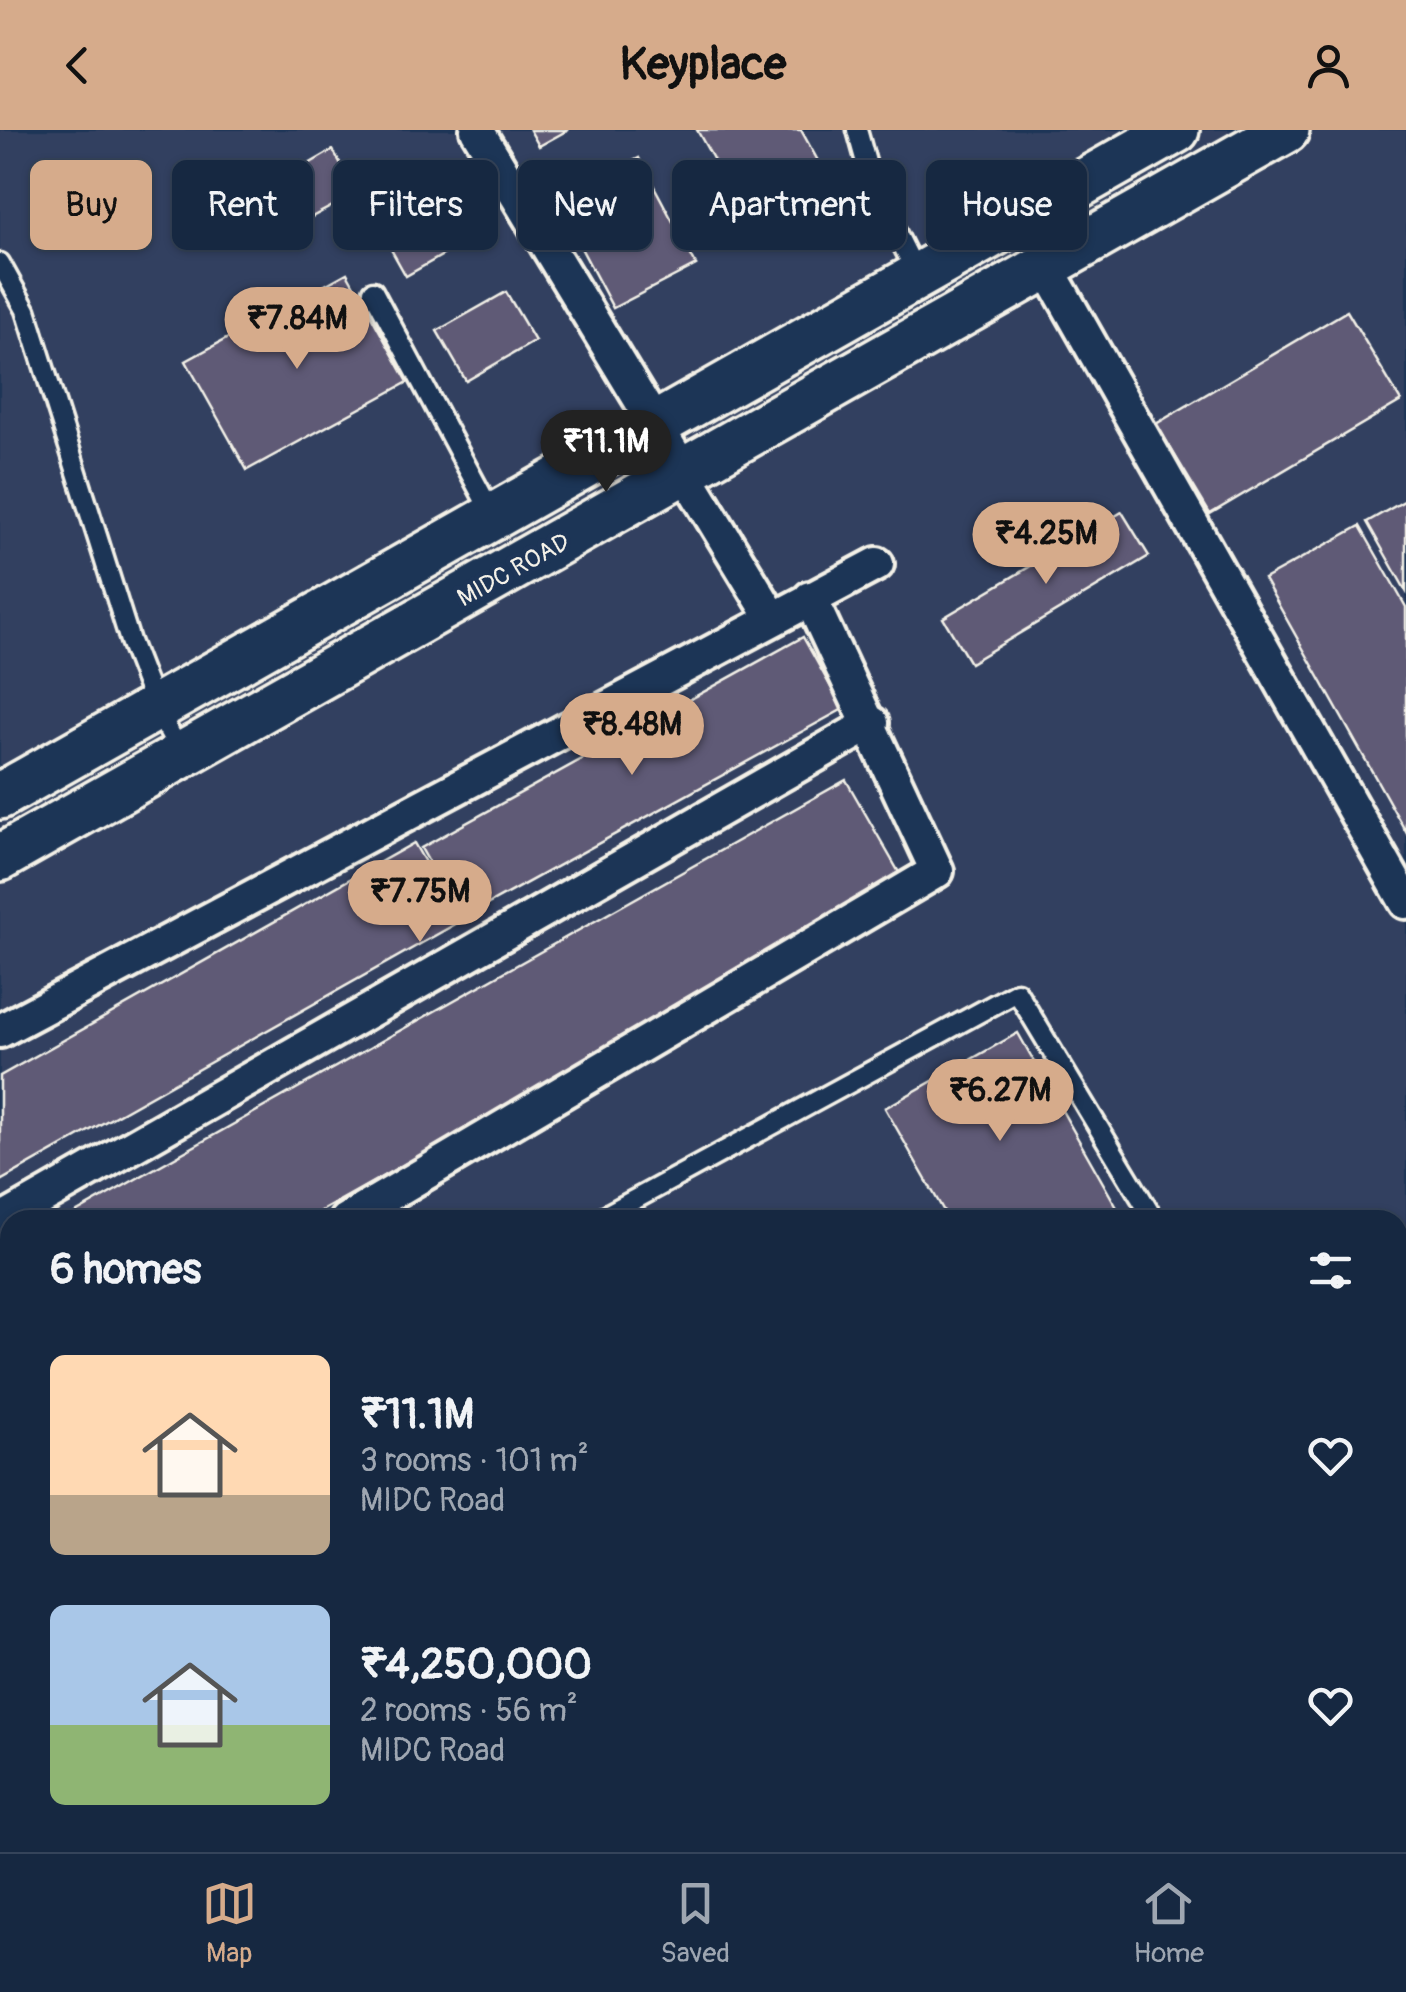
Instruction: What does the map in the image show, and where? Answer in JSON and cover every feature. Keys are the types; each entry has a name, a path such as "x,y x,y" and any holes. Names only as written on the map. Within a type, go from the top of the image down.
{"main road":[{"path":"0,796 1176,130"},
{"name":"MIDC ROAD","path":"0,858 1286,130"}],"street":[{"path":"477,130 772,618"},
{"path":"1046,266 1406,902"},
{"path":"0,1031 876,564"},
{"path":"363,1210 936,871 872,723 810,598"},
{"path":"21,1210 872,723"}],"lane":[{"path":"858,130 872,184 919,276"},
{"path":"0,262 26,310 130,641 156,708 182,755"},
{"path":"373,291 492,514"},
{"path":"615,1210 1017,992 1148,1210"}],"shaded area":[{"path":"0,130 1406,130 1406,1210 0,1210"}],"building":[{"path":"530,130 568,130 539,146"},
{"path":"697,130 801,130 818,160 714,160"},
{"path":"333,150 339,160 333,160 333,206 313,216 313,162"},
{"path":"652,182 672,220 672,250 688,250 696,265 613,308 582,250 652,250"},
{"path":"391,250 452,250 406,276"},
{"path":"347,273 408,382 247,470 186,361"},
{"path":"506,292 535,341 466,381 437,331"},
{"path":"1347,311 1401,401 1210,514 1156,424"},
{"path":"1406,500 1406,591 1367,522"},
{"path":"1122,512 1149,556 970,663 943,618"},
{"path":"1360,526 1406,607 1406,832 1264,579"},
{"path":"803,637 843,709 461,919 421,848"},
{"path":"846,780 905,883 323,1210 81,1210"},
{"path":"414,843 459,922 0,1181 0,1076"},
{"path":"1018,1033 1118,1210 943,1210 885,1108"}]}
